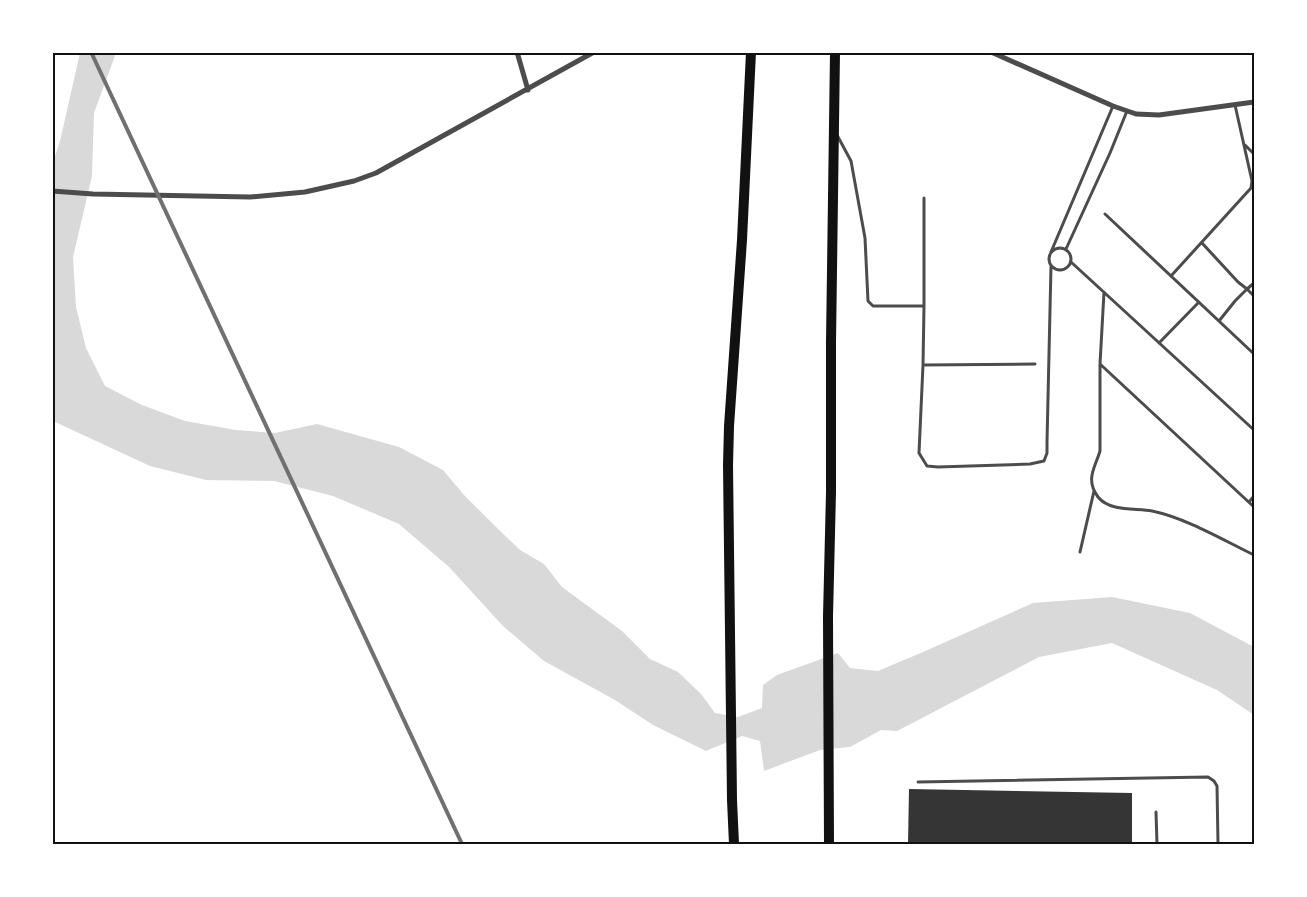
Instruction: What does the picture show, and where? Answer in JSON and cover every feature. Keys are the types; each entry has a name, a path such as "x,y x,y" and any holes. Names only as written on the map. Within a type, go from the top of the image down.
{"highway":[{"path":"734,844 729,619 729,426 742,240 751,52"},
{"path":"829,844 828,617 835,52"}],"street":[{"path":"516,52 528,90"},
{"path":"52,191 92,194 250,196 305,192 346,182 376,173 528,90 583,55 594,52"},
{"path":"991,52 1113,106 1136,114 1158,115 1254,102"}],"lane":[{"path":"1171,276 1251,188 1252,181 1235,104"},
{"path":"924,198 924,365 919,453 926,466 938,467 1030,464 1044,460 1047,453 1051,266 1049,256 1113,106"},
{"path":"1066,249 1127,111"},
{"path":"833,128 851,161 865,238 868,301 873,306 924,306"},
{"path":"1244,144 1254,154"},
{"path":"1105,214 1254,353"},
{"path":"1202,243 1238,282 1254,296"},
{"path":"1051,252 1055,248 1061,247 1070,252 1072,257 1069,267 1064,270 1055,269 1051,266"},
{"path":"1071,262 1254,430"},
{"path":"1219,321 1235,301 1254,283"},
{"path":"1104,292 1100,364 1100,450 1091,476 1094,490 1102,501 1114,507 1152,511 1169,516 1191,524 1254,555"},
{"path":"1159,343 1199,302"},
{"path":"924,365 1035,364"},
{"path":"1100,364 1254,508"},
{"path":"1080,552 1094,490"},
{"path":"1249,502 1254,496"},
{"path":"918,782 1208,778 1214,781 1217,786 1218,844"},
{"path":"1156,812 1157,844"}],"shaded area":[{"path":"80,53 116,53 94,113 92,176 73,257 76,307 86,348 105,386 142,405 185,421 236,430 275,433 317,424 399,447 443,470 464,495 520,550 544,564 562,587 622,631 650,659 678,672 701,694 715,713 738,717 762,708 763,685 777,675 838,653 850,668 878,671 1033,603 1112,597 1190,613 1254,647 1254,715 1217,690 1112,643 1039,657 897,731 881,730 850,747 820,750 764,771 760,741 742,736 706,751 653,725 615,700 544,661 503,626 449,567 399,524 333,496 274,481 206,480 150,466 53,421 53,162 60,141"}],"building":[{"path":"909,789 1132,793 1132,844 908,844"}],"railway":[{"path":"91,52 462,844"}]}
